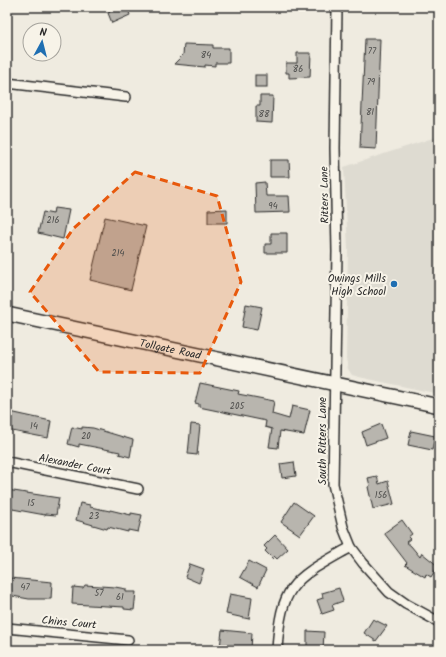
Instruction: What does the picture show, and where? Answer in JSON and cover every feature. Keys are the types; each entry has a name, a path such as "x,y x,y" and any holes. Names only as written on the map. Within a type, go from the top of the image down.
{"street":[{"name":"Ritters Lane","path":"334,383 337,259 335,148 337,7"},
{"path":"7,83 126,96"},
{"name":"Tollgate Road","path":"7,314 439,406"},
{"name":"South Ritters Lane","path":"334,383 333,484 341,520 351,547 377,581 389,592 406,604 439,622"},
{"name":"Alexander Court","path":"7,462 138,489"},
{"path":"277,650 280,613 289,591 310,570 351,547"},
{"name":"Chins Court","path":"7,628 128,640"}],"highlighted area":[{"path":"135,172 217,196 241,282 200,373 99,372 30,292 73,229"}],"shaded area":[{"name":"Owings Mills High School","path":"439,136 439,394 359,377 352,375 348,369 346,358 348,250 344,167"}],"building":[{"path":"108,7 127,7 130,15 112,23 108,13 110,12"},
{"path":"365,39 380,39 376,149 360,148"},
{"path":"184,44 213,45 213,48 229,48 229,63 215,63 215,66 205,65 205,67 174,64 183,55"},
{"path":"297,53 311,53 310,77 289,78 289,73 286,73 286,63 297,63"},
{"path":"255,75 267,75 267,87 255,87"},
{"path":"260,96 273,96 272,123 256,122 256,106 260,106"},
{"path":"270,160 289,160 290,177 270,177"},
{"path":"265,182 266,196 289,196 290,212 256,213 255,183"},
{"path":"54,208 69,210 63,239 38,233 43,212 53,214"},
{"path":"227,209 227,223 208,223 208,210"},
{"path":"105,217 146,226 131,290 90,280"},
{"path":"271,233 287,233 287,253 265,253 265,244 271,244"},
{"path":"246,304 262,307 257,330 242,327"},
{"path":"200,383 239,391 238,394 274,401 272,414 289,419 292,406 310,410 304,435 280,431 278,448 269,447 272,429 265,427 266,421 199,407 199,404 195,403"},
{"path":"10,412 51,421 48,438 7,430 7,413"},
{"path":"191,424 200,425 197,455 188,454"},
{"path":"381,424 386,438 366,445 362,432"},
{"path":"72,427 82,429 82,427 93,428 133,440 130,457 119,454 120,452 79,444 79,447 68,444"},
{"path":"411,431 435,436 432,450 408,445"},
{"path":"294,462 296,476 282,478 280,464"},
{"path":"377,476 379,484 388,481 394,504 373,509 368,487 370,486 368,478"},
{"path":"7,490 59,498 56,515 45,515 7,508"},
{"path":"294,502 314,516 300,535 281,522"},
{"path":"80,503 90,505 90,507 110,511 131,515 131,513 142,515 138,532 128,530 128,532 108,527 107,529 76,520"},
{"path":"402,520 412,534 408,537 410,539 406,542 420,557 422,553 438,566 431,577 426,574 425,577 405,565 407,563 384,533"},
{"path":"275,535 288,549 277,559 274,556 273,559 265,551 267,549 264,546"},
{"path":"249,561 266,570 258,587 240,577"},
{"path":"190,564 204,569 199,583 185,577"},
{"path":"10,578 52,582 51,599 29,599 7,595 7,580 10,580"},
{"path":"85,585 115,587 126,589 126,592 136,592 134,610 124,609 124,607 72,604 73,587 83,588"},
{"path":"339,588 343,601 332,605 334,610 322,614 317,600 323,598 322,593"},
{"path":"230,594 252,598 249,619 226,614"},
{"path":"373,619 387,626 376,641 364,633"},
{"path":"222,630 252,633 251,650 220,648"},
{"path":"307,631 324,632 323,650 307,650"}],"place":[{"name":"Owings Mills High School","path":"394,284"}]}
